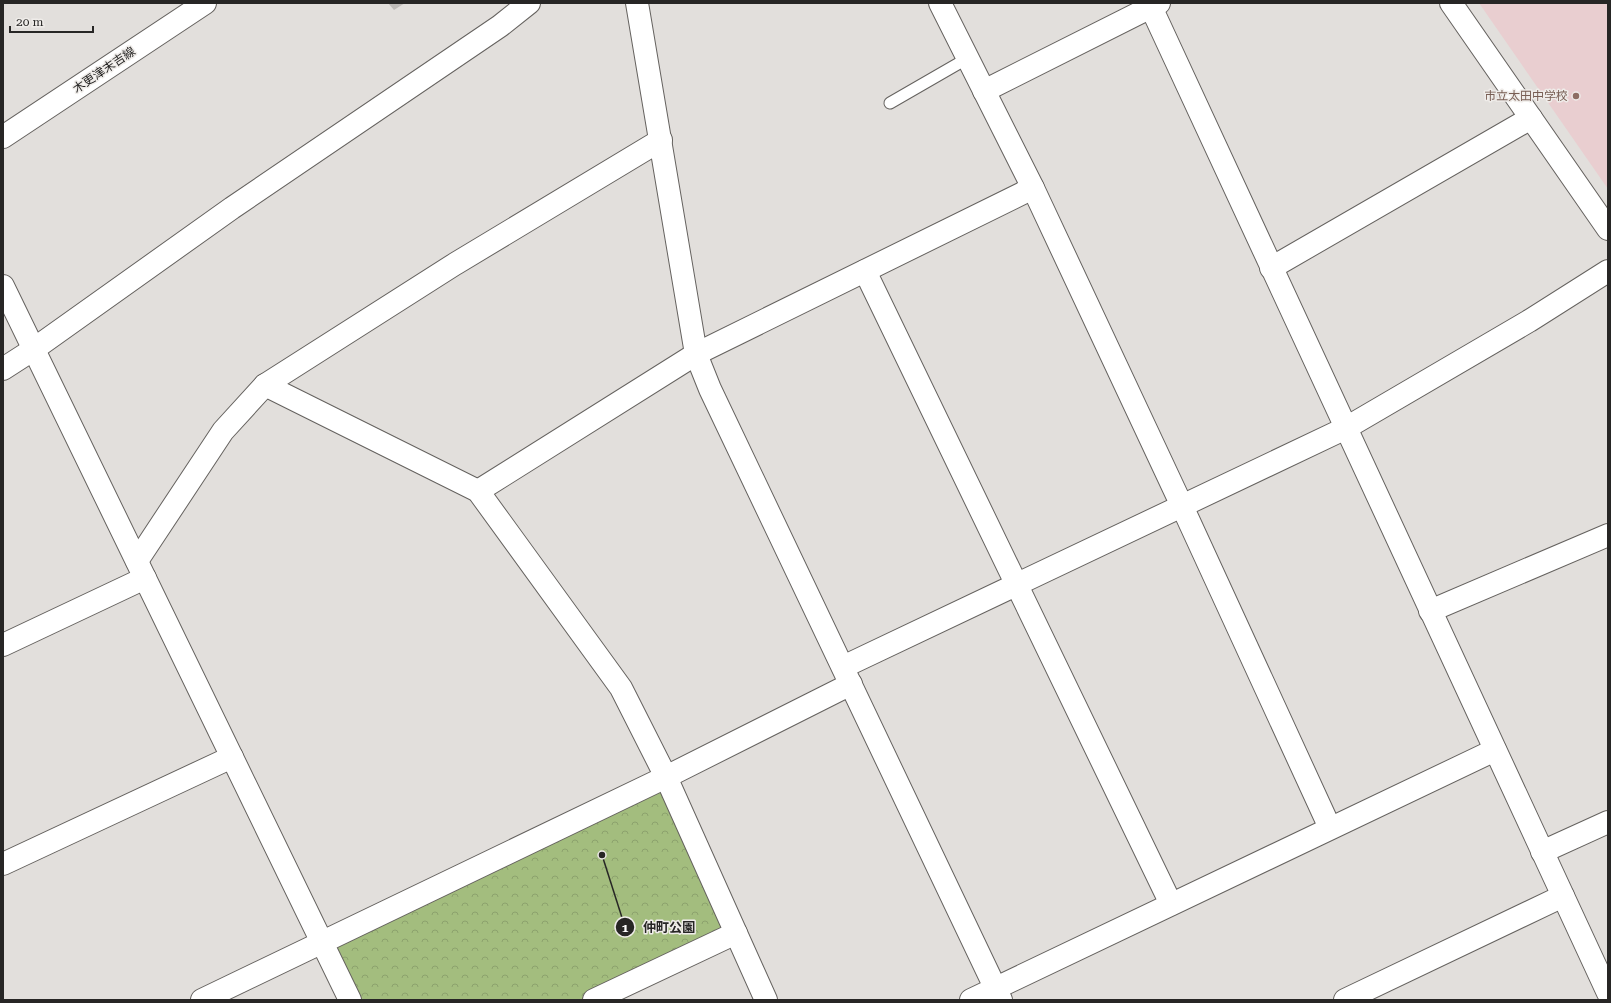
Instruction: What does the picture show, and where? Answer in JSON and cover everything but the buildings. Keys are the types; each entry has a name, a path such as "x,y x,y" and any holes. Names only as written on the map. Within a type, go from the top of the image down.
{"street":[{"name":"木更津末吉線","path":"3,136 205,3"},
{"path":"3,370 34,350 232,208 500,26 529,3"},
{"path":"637,3 696,354 710,389 998,994"},
{"path":"940,3 1032,188 1182,506 1330,828"},
{"path":"1451,3 1608,228"},
{"path":"984,90 1155,5 1271,268 1608,993"},
{"path":"1271,268 1531,118"},
{"path":"3,645 141,570 223,431 265,385 455,264 661,140"},
{"path":"478,492 696,354 1032,188"},
{"path":"865,271 1171,904"},
{"path":"202,1000 666,777 847,676 1016,585 1346,428 1530,321 1608,271"},
{"path":"3,286 350,1000"},
{"path":"265,385 478,492 621,688 666,777 766,1000"},
{"path":"1430,611 1608,535"},
{"path":"971,1000 998,994 1171,904 1495,750"},
{"path":"3,864 232,757"},
{"path":"1542,852 1608,822"},
{"path":"1345,1000 1563,896"},
{"path":"594,1000 736,933"}],"lane":[{"path":"890,103 968,58"}],"shaded area":[{"name":"市立太田中学校","path":"1479,3 1608,3 1608,189"}],"green space":[{"path":"666,777 736,933 594,1000 350,1000 322,942"}],"place":[{"name":"市立太田中学校","path":"1576,96"},
{"name":"仲町公園","path":"602,855"}]}
